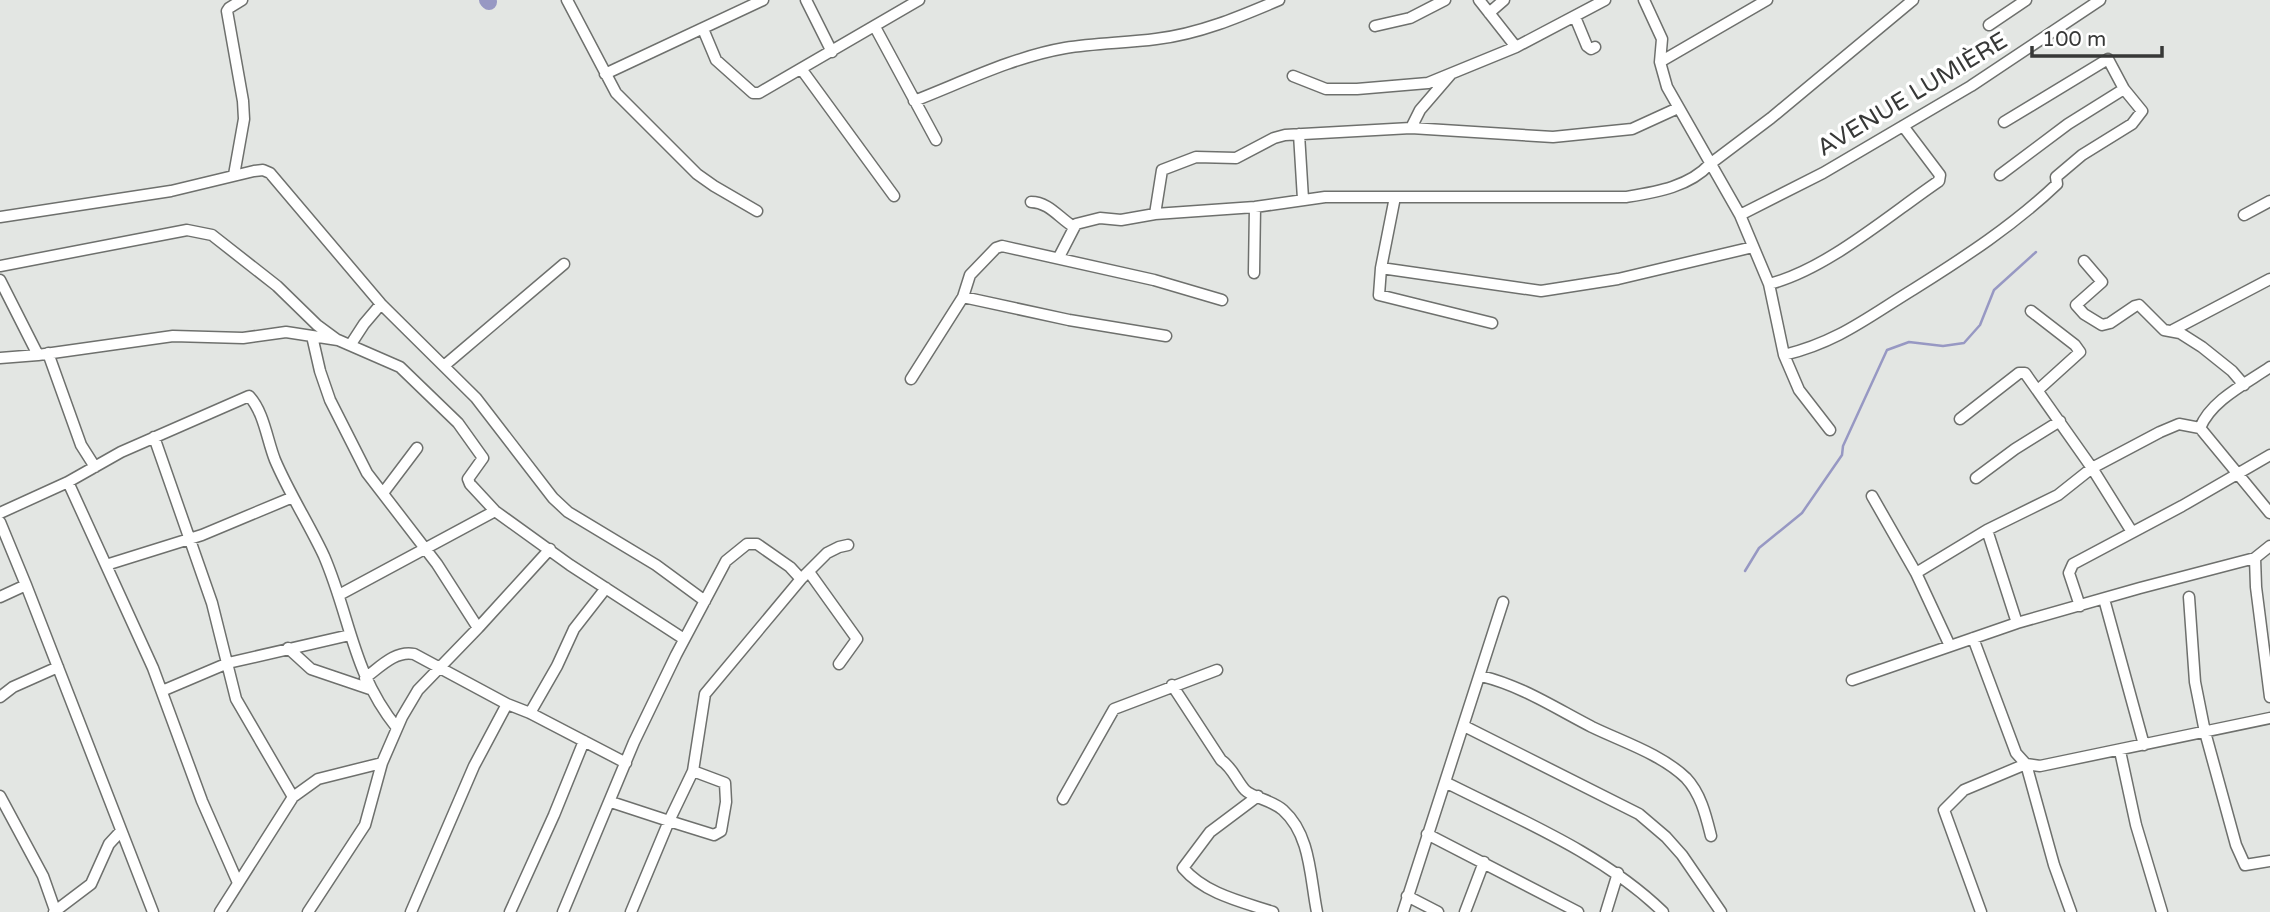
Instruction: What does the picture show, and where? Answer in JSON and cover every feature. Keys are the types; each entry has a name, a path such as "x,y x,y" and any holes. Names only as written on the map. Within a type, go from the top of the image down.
{"street":[{"path":"234,175 244,120 227,11 242,0"},
{"path":"567,0 616,93 697,174 757,211"},
{"path":"605,74 763,0"},
{"path":"806,0 832,52"},
{"path":"703,29 716,60 753,93 764,92 919,0"},
{"path":"914,102 1026,58 1065,48 1158,39 1196,31 1233,20 1279,0"},
{"path":"1375,26 1423,13 1445,0"},
{"path":"1479,0 1516,47"},
{"path":"1489,12 1504,0"},
{"path":"1293,76 1320,88 1340,90 1428,83 1516,47 1605,0"},
{"path":"1644,0 1662,39 1662,75 1740,215 1769,285 1784,355 1799,390 1830,430"},
{"path":"1660,62 1767,0"},
{"path":"1059,257 1078,223 1100,218 1121,220 1303,199 1626,197 1658,191 1696,177 1913,0"},
{"path":"1989,25 2026,0"},
{"name":"AVENUE LUMIÈRE","path":"1740,215 1824,173 1992,73 2100,0"},
{"path":"1576,17 1587,46 1591,49 1595,47"},
{"path":"875,27 936,140"},
{"path":"1784,355 1846,333 1964,259 2027,211 2057,184 2056,177 2082,155 2132,124 2142,111 2124,89 2108,59 2004,122"},
{"path":"802,70 894,196"},
{"path":"1411,128 1420,110 1451,74"},
{"path":"2000,175 2068,124 2124,89"},
{"path":"1155,214 1162,170 1196,157 1236,158 1274,138 1299,134 1411,128 1552,137 1632,129 1678,108"},
{"path":"1769,285 1810,268 1939,181 1940,175 1903,126"},
{"path":"1299,134 1303,199"},
{"path":"0,217 171,191 254,171 270,173 382,304 476,398 553,498 568,512 656,565 705,601"},
{"path":"1395,197 1381,268 1379,295 1492,323"},
{"path":"2244,215 2270,201"},
{"path":"1031,202 1046,206 1074,227"},
{"path":"1254,273 1255,206"},
{"path":"0,266 187,230 205,232 276,286 317,325 338,340"},
{"path":"911,379 963,297 970,275 999,247 1059,257 1222,300"},
{"path":"1381,268 1541,290 1618,279 1753,247"},
{"path":"2084,261 2102,282 2076,305 2084,314 2102,325 2110,323 2137,305 2143,307 2164,330 2173,331 2202,347 2232,371 2244,385"},
{"path":"445,365 564,264"},
{"path":"2173,331 2270,279"},
{"path":"0,280 43,354 81,445 95,467"},
{"path":"963,297 1069,320 1166,336"},
{"path":"351,344 382,304"},
{"path":"2031,311 2075,345 2080,352 2039,390"},
{"path":"0,358 173,336 243,338 286,332 351,344 400,367 458,423 483,458 470,473 470,484 495,511 684,639"},
{"path":"312,336 320,371 334,410 367,473 425,548 478,628"},
{"path":"2200,428 2208,412 2270,367"},
{"path":"1960,419 2023,372 2039,390 2132,532"},
{"path":"0,513 68,482 154,437 249,396 262,422 275,461 323,555 339,595 365,678 397,728"},
{"path":"1976,478 2060,421"},
{"path":"1916,573 1987,530 2058,495 2092,468 2173,426 2188,424 2200,428 2270,513"},
{"path":"154,437 212,603 236,699 293,797"},
{"path":"383,493 417,448"},
{"path":"2080,606 2069,572 2073,564 2270,455"},
{"path":"68,482 162,691 202,801 238,883"},
{"path":"1872,496 1916,573 1950,646"},
{"path":"106,565 243,520 293,497"},
{"path":"339,595 495,511"},
{"path":"0,522 153,912"},
{"path":"1987,530 2017,623"},
{"path":"563,912 626,763 684,639 726,561 747,544 762,546 805,576 857,639 839,664"},
{"path":"631,912 693,771 705,694 805,576 834,548 848,545"},
{"path":"1853,680 2017,623 2255,558 2270,546"},
{"path":"308,912 365,825 382,763 418,690 550,549"},
{"path":"2255,558 2256,587 2270,697"},
{"path":"0,597 26,584"},
{"path":"530,713 557,666 574,629 606,588"},
{"path":"2189,597 2195,682 2205,732 2241,858 2245,864 2270,861"},
{"path":"2104,599 2144,745"},
{"path":"1403,912 1503,602"},
{"path":"162,691 228,663 350,635"},
{"path":"1973,638 2016,753 2026,764 2054,864 2071,912"},
{"path":"288,648 311,669 370,689"},
{"path":"365,678 398,655 407,652 440,666 507,704 530,713 626,763"},
{"path":"0,697 13,687 58,667"},
{"path":"1063,799 1114,709 1217,670"},
{"path":"1481,676 1526,691 1648,753 1685,777 1699,797 1711,836"},
{"path":"1172,685 1221,760 1229,766 1245,790 1271,800 1283,810 1299,831 1311,874 1317,912"},
{"path":"411,912 474,766 507,704"},
{"path":"1980,912 1944,810 1964,790 2026,764 2040,766 2120,751 2270,718"},
{"path":"1464,726 1639,814 1682,855 1721,912"},
{"path":"510,912 584,741"},
{"path":"2120,751 2136,825 2162,912"},
{"path":"220,912 293,797 318,779 382,763"},
{"path":"611,802 714,835 721,831 726,802 725,783 693,771"},
{"path":"1446,782 1618,873 1663,912"},
{"path":"0,796 43,876 54,911 91,884 109,844 121,831"},
{"path":"1258,796 1210,832 1184,868 1191,877 1222,895 1273,912"},
{"path":"1427,834 1578,912"},
{"path":"1465,912 1484,862"},
{"path":"1606,912 1618,873"},
{"path":"1407,896 1438,912"}],"waterway":[{"path":"1745,571 1759,548 1802,513 1842,455 1843,446 1887,350 1909,342 1943,346 1964,343 1980,325 1994,290 2036,252"}]}
